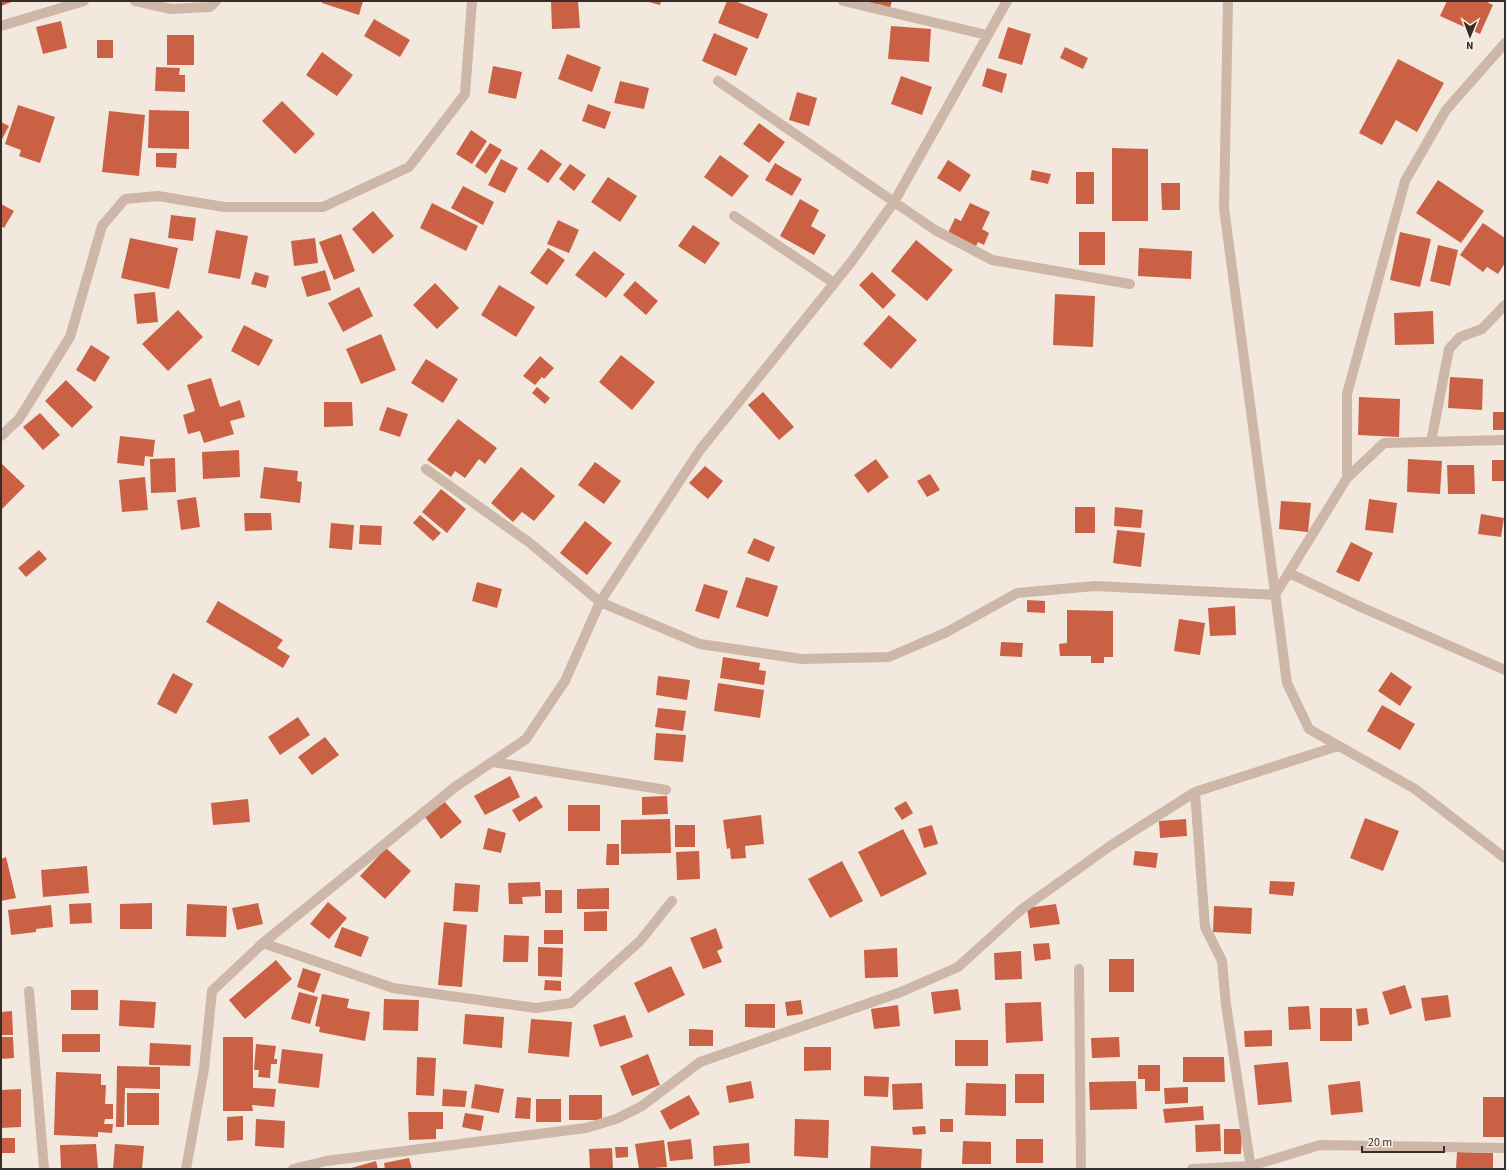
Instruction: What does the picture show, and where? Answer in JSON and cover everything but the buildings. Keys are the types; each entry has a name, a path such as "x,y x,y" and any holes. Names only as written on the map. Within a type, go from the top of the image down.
{"street":[{"path":"1,26 84,1"},
{"path":"135,1 171,8 210,7 216,1"},
{"path":"1,436 18,419 70,337 102,226 125,200 158,196 224,207 323,208 409,167 465,94 472,1"},
{"path":"843,1 987,35"},
{"path":"186,1169 204,1069 212,991 263,943 455,787 526,739 565,681 600,602 700,450 852,261 894,202 1006,1"},
{"path":"1228,1 1224,208 1288,683 1309,729 1414,789 1505,858"},
{"path":"1347,478 1347,394 1405,181 1446,110 1505,43"},
{"path":"718,81 935,230 992,260 1130,284"},
{"path":"734,216 834,283"},
{"path":"1431,442 1449,349 1460,337 1482,329 1505,305"},
{"path":"1275,595 1347,478 1384,443 1505,440"},
{"path":"426,469 530,542 600,602 700,644 802,659 888,657 947,632 1017,593 1095,586 1275,595"},
{"path":"1289,572 1363,608 1505,670"},
{"path":"293,1169 326,1161 586,1128 616,1119 642,1106 700,1062 901,992 958,967 1022,909 1110,846 1195,792 1338,746"},
{"path":"493,762 666,790"},
{"path":"1195,792 1205,927 1222,961 1226,1005 1251,1167"},
{"path":"263,943 393,988 536,1008 571,1003 640,941 672,901"},
{"path":"1079,969 1081,1169"},
{"path":"28,991 44,1169"},
{"path":"1192,1169 1251,1167 1320,1145 1505,1148"}]}
